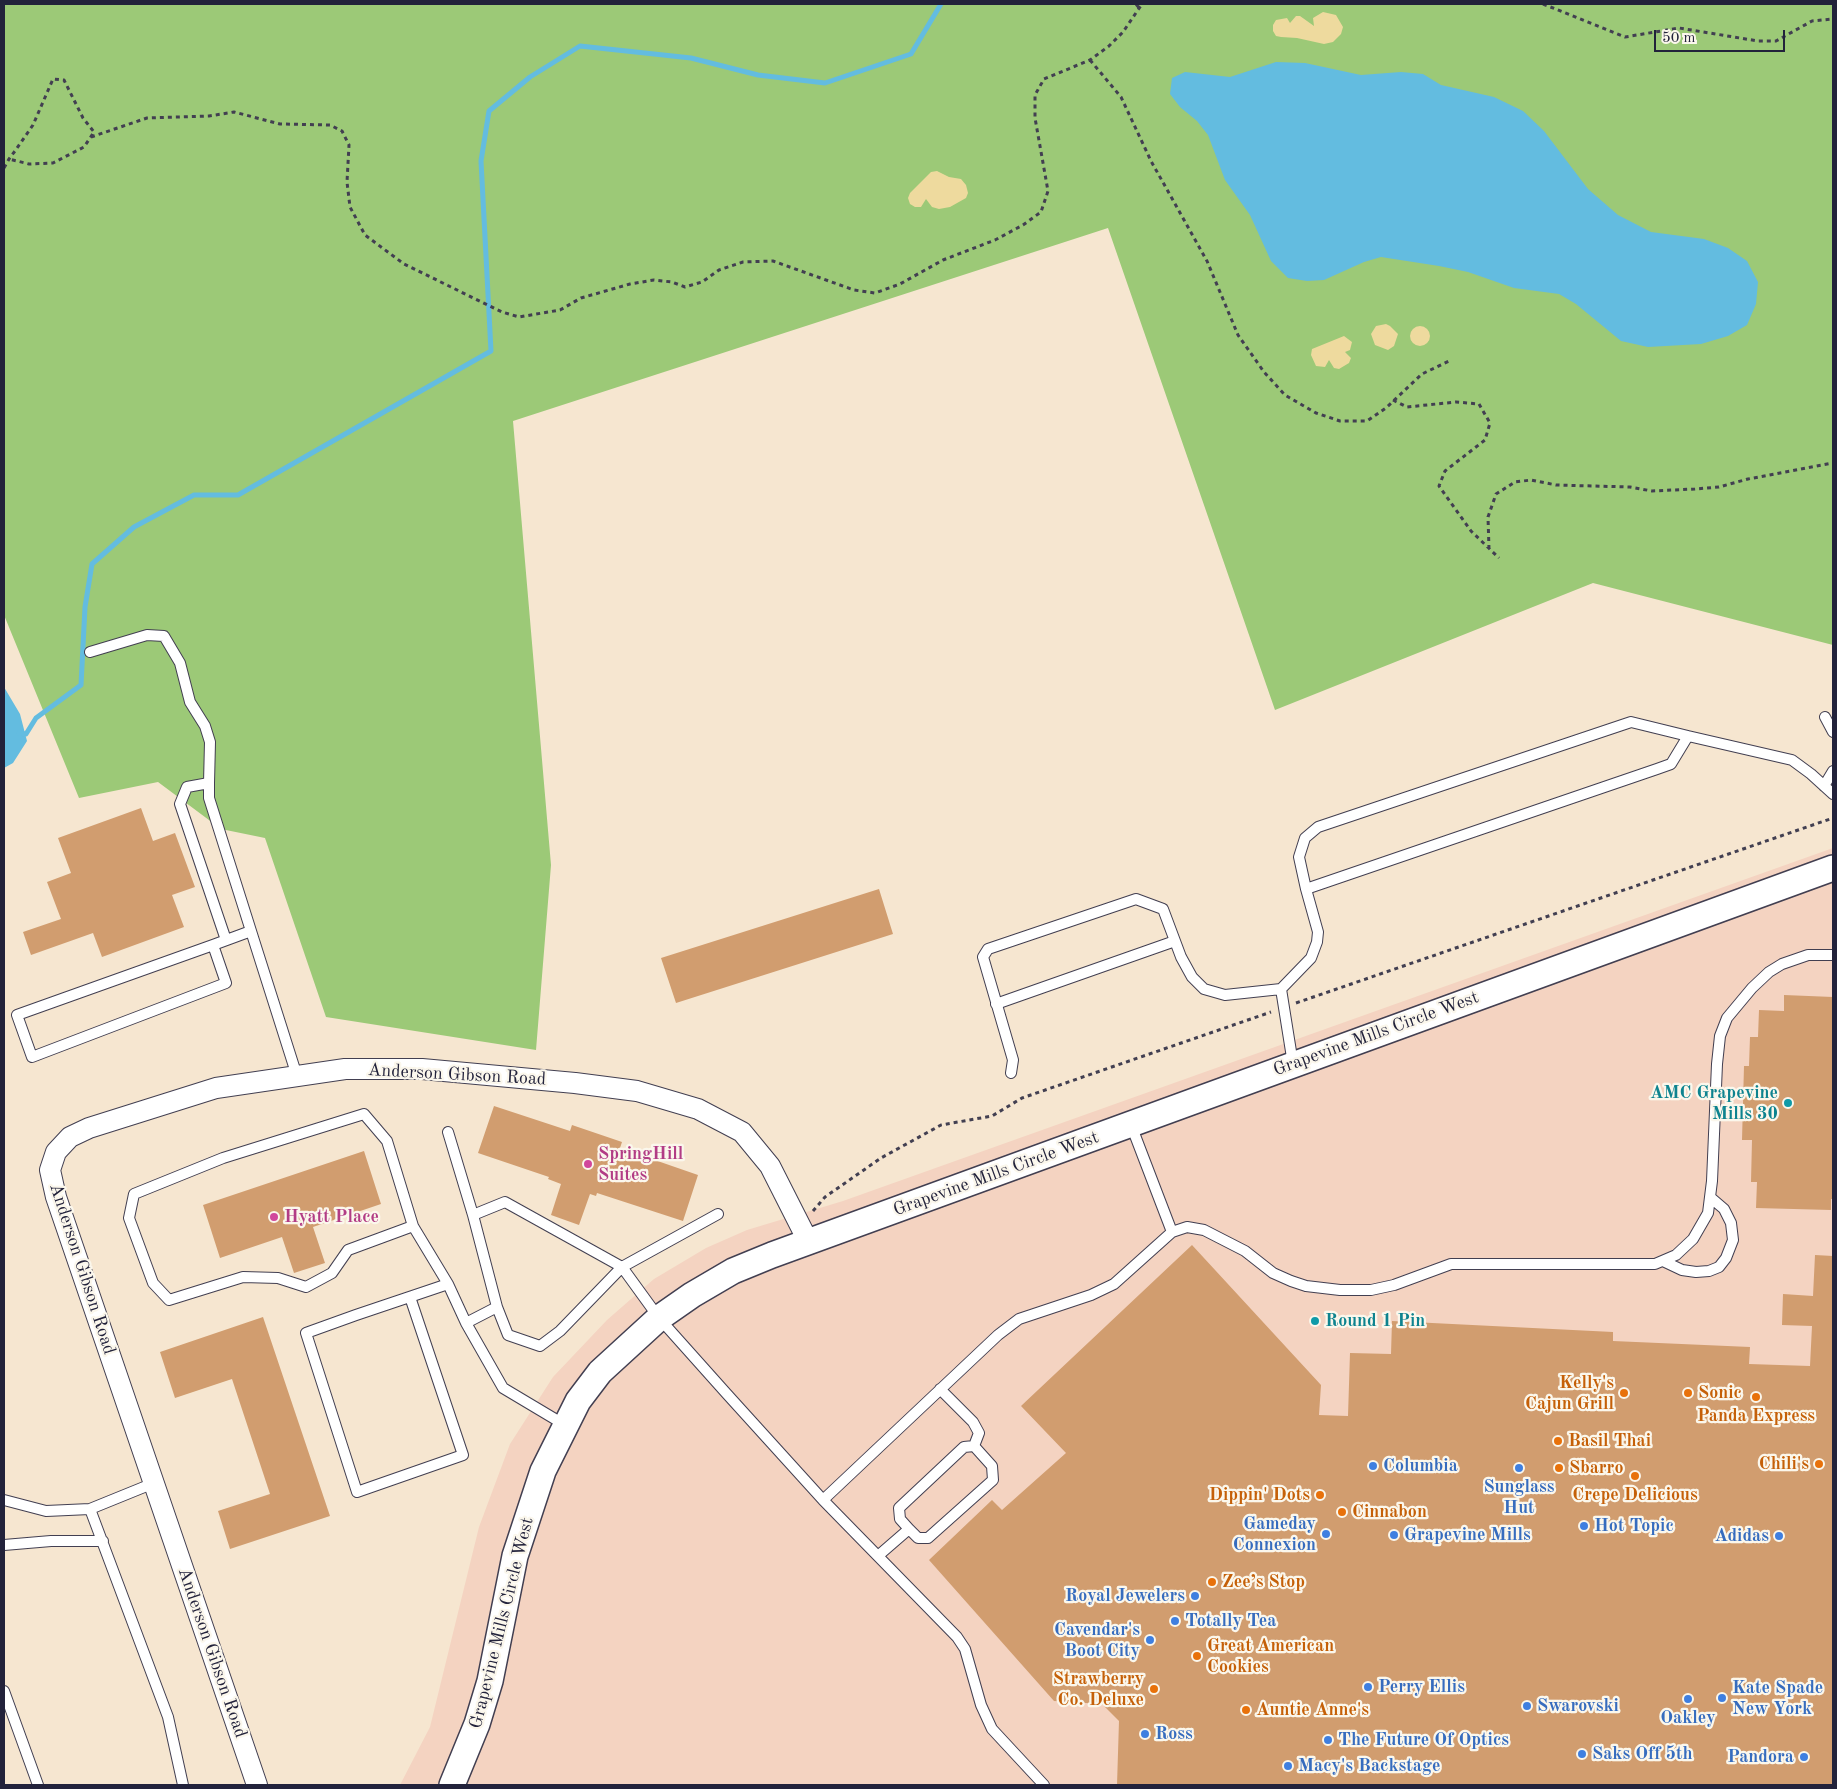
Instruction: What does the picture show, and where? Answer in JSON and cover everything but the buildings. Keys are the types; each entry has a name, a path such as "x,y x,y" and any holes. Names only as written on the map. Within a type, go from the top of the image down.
{"street":[{"name":"Grapevine Mills Circle West","path":"452,1785 474,1737 490,1681 515,1556 543,1471 578,1401 600,1372 659,1318 692,1295 803,1232 1130,1124 1833,868"},
{"name":"Anderson Gibson Road","path":"257,1785 56,1197 50,1170 56,1152 70,1137 89,1128 136,1112 216,1088 345,1069 422,1069 575,1083 637,1091 698,1109 742,1132 770,1166 803,1232"}],"lane":[{"path":"90,652 147,635 164,636 180,664 190,702 205,726 210,742 209,798 297,1076"},
{"path":"1825,717 1833,732"},
{"path":"1011,1073 1013,1060 983,957 988,949 1136,899 1163,910 1192,977 1204,989 1225,995 1281,989 1311,958 1317,942 1318,932 1299,858 1305,838 1318,827 1631,722 1792,760 1833,794"},
{"path":"1306,889 1671,764 1688,736"},
{"path":"1824,786 1833,770"},
{"path":"209,783 187,787 180,804 226,940"},
{"path":"213,945 226,982 32,1057 18,1014 252,931"},
{"path":"996,1004 1175,941"},
{"path":"824,1500 998,1335 1019,1319 1091,1295 1114,1284 1172,1232 1187,1227 1204,1230 1245,1252 1273,1273 1291,1281 1306,1286 1340,1290 1372,1290 1394,1285 1451,1264 1632,1265 1655,1264 1676,1255 1693,1239 1708,1213 1718,1054 1720,1036 1727,1018 1752,988 1782,964 1808,955 1833,955"},
{"path":"1281,989 1294,1064"},
{"path":"414,1226 348,1250 332,1273 306,1287 278,1278 243,1277 169,1300 153,1284 129,1218 134,1194 223,1158 364,1114 388,1141 414,1226 448,1284 466,1323 503,1388 566,1425"},
{"path":"1130,1124 1172,1232"},
{"path":"448,1132 497,1307 508,1335 540,1346 560,1331 622,1267 718,1214"},
{"path":"1663,1261 1682,1270 1696,1272 1709,1271 1719,1267 1726,1258 1733,1240 1731,1223 1724,1209 1710,1197"},
{"path":"473,1216 505,1202 622,1267 659,1318 824,1500 957,1637 964,1649 981,1705 992,1729 1044,1785"},
{"path":"410,1297 463,1455 357,1492 306,1332 448,1284"},
{"path":"466,1323 497,1307"},
{"path":"940,1389 973,1422 979,1433 974,1446"},
{"path":"974,1446 992,1466 993,1480 928,1538 918,1538 900,1519 899,1508 964,1447 974,1446"},
{"path":"4,1500 46,1511 90,1509 154,1483"},
{"path":"90,1509 168,1717 183,1785"},
{"path":"879,1555 909,1529"},
{"path":"4,1545 51,1541 103,1541"},
{"path":"4,1691 38,1785"}],"path":[{"path":"1136,4 1139,8"},
{"path":"91,137 147,118 209,116 234,112 280,124 330,125 342,131 349,145 347,182 350,207 365,235 404,264 502,312 519,317 560,310 581,298 630,284 654,280 672,282 685,287 702,282 719,270 743,262 773,261 854,290 875,293 900,284 943,260 995,240 1023,225 1041,212 1048,191 1035,118 1035,95 1044,79 1090,60 1123,32 1142,4"},
{"path":"1543,4 1625,37 1679,28 1758,41 1776,41 1812,21 1833,19"},
{"path":"1090,60 1121,97 1151,161 1206,261 1238,335 1264,372 1285,395 1316,413 1340,421 1366,421 1422,374 1451,360"},
{"path":"4,168 9,159 32,125 53,79 64,80 83,118 94,132 91,137 84,147 53,163 29,164 9,159"},
{"path":"1393,400 1406,407 1448,402 1479,404 1490,423 1485,440 1445,471 1439,486 1471,531 1499,558"},
{"path":"1489,549 1488,517 1496,494 1515,482 1531,480 1556,485 1630,488 1652,491 1695,489 1719,487 1748,479 1833,462"},
{"path":"803,1232 825,1197 881,1158 941,1125 992,1116 1022,1098 1833,818"}],"shaded area":[{"path":"1833,848 1833,1785 400,1785 430,1727 479,1527 510,1444 553,1377 607,1320 654,1279 706,1248 747,1230 843,1201"}],"green space":[{"path":"4,4 1833,4 1833,645 1593,583 1275,710 1108,228 513,421 551,865 536,1050 326,1017 265,838 221,829 158,782 79,798 4,615"}],"sand":[{"path":"1323,12 1336,15 1343,27 1341,34 1333,42 1324,44 1297,38 1281,37 1276,36 1273,31 1273,25 1276,20 1287,18 1290,23 1296,16 1300,16 1314,26 1313,18"},
{"path":"937,171 949,177 961,179 966,185 968,193 966,198 950,207 939,209 932,207 926,199 921,207 915,207 910,204 908,198 910,193 931,172"},
{"path":"1386,324 1398,334 1394,346 1388,350 1375,345 1371,334 1376,326"},
{"path":"1416,326 1424,326 1430,332 1430,340 1424,346 1416,346 1410,340 1410,332"},
{"path":"1344,336 1352,342 1350,350 1345,352 1351,358 1349,363 1339,369 1334,368 1329,360 1325,367 1316,366 1311,355 1312,349"}],"water":[{"path":"1276,62 1305,63 1361,75 1401,72 1423,74 1441,85 1494,97 1523,111 1544,131 1588,189 1618,215 1651,232 1704,239 1728,248 1747,261 1758,282 1756,304 1747,325 1728,336 1701,344 1648,347 1621,341 1576,304 1559,294 1514,288 1468,272 1439,266 1381,257 1364,262 1324,280 1307,281 1288,278 1271,261 1250,215 1225,180 1208,135 1197,121 1180,107 1170,94 1172,78 1185,72 1230,77"},
{"path":"4,687 20,714 27,741 13,763 4,768"}],"waterway":[{"path":"19,733 26,734 36,718 81,685 85,607 92,564 134,527 194,495 238,495 491,351 481,161 489,111 530,77 580,46 691,58 758,75 825,83 911,54 941,4"}],"place":[{"name":"AMC Grapevine Mills 30","path":"1788,1103"},
{"name":"SpringHill Suites","path":"588,1164"},
{"name":"Hyatt Place","path":"274,1217"},
{"name":"Round 1 Pin","path":"1315,1321"},
{"name":"Kelly's Cajun Grill","path":"1624,1393"},
{"name":"Sonic","path":"1688,1393"},
{"name":"Panda Express","path":"1756,1397"},
{"name":"Basil Thai","path":"1558,1441"},
{"name":"Chili's","path":"1819,1464"},
{"name":"Columbia","path":"1373,1466"},
{"name":"Sunglass Hut","path":"1519,1468"},
{"name":"Sbarro","path":"1559,1468"},
{"name":"Crepe Delicious","path":"1635,1476"},
{"name":"Dippin' Dots","path":"1320,1495"},
{"name":"Cinnabon","path":"1342,1512"},
{"name":"Hot Topic","path":"1584,1526"},
{"name":"Gameday Connexion","path":"1326,1534"},
{"name":"Grapevine Mills","path":"1394,1535"},
{"name":"Adidas","path":"1779,1536"},
{"name":"Zee’s Stop","path":"1212,1582"},
{"name":"Royal Jewelers","path":"1195,1596"},
{"name":"Totally Tea","path":"1175,1621"},
{"name":"Cavendar's Boot City","path":"1150,1640"},
{"name":"Great American Cookies","path":"1197,1656"},
{"name":"Perry Ellis","path":"1368,1687"},
{"name":"Strawberry Co. Deluxe","path":"1154,1689"},
{"name":"Kate Spade New York","path":"1722,1698"},
{"name":"Oakley","path":"1688,1699"},
{"name":"Swarovski","path":"1527,1706"},
{"name":"Auntie Anne's","path":"1246,1710"},
{"name":"Ross","path":"1145,1734"},
{"name":"The Future Of Optics","path":"1328,1740"},
{"name":"Saks Off 5th","path":"1582,1754"},
{"name":"Pandora","path":"1804,1757"},
{"name":"Macy's Backstage","path":"1288,1766"}]}
